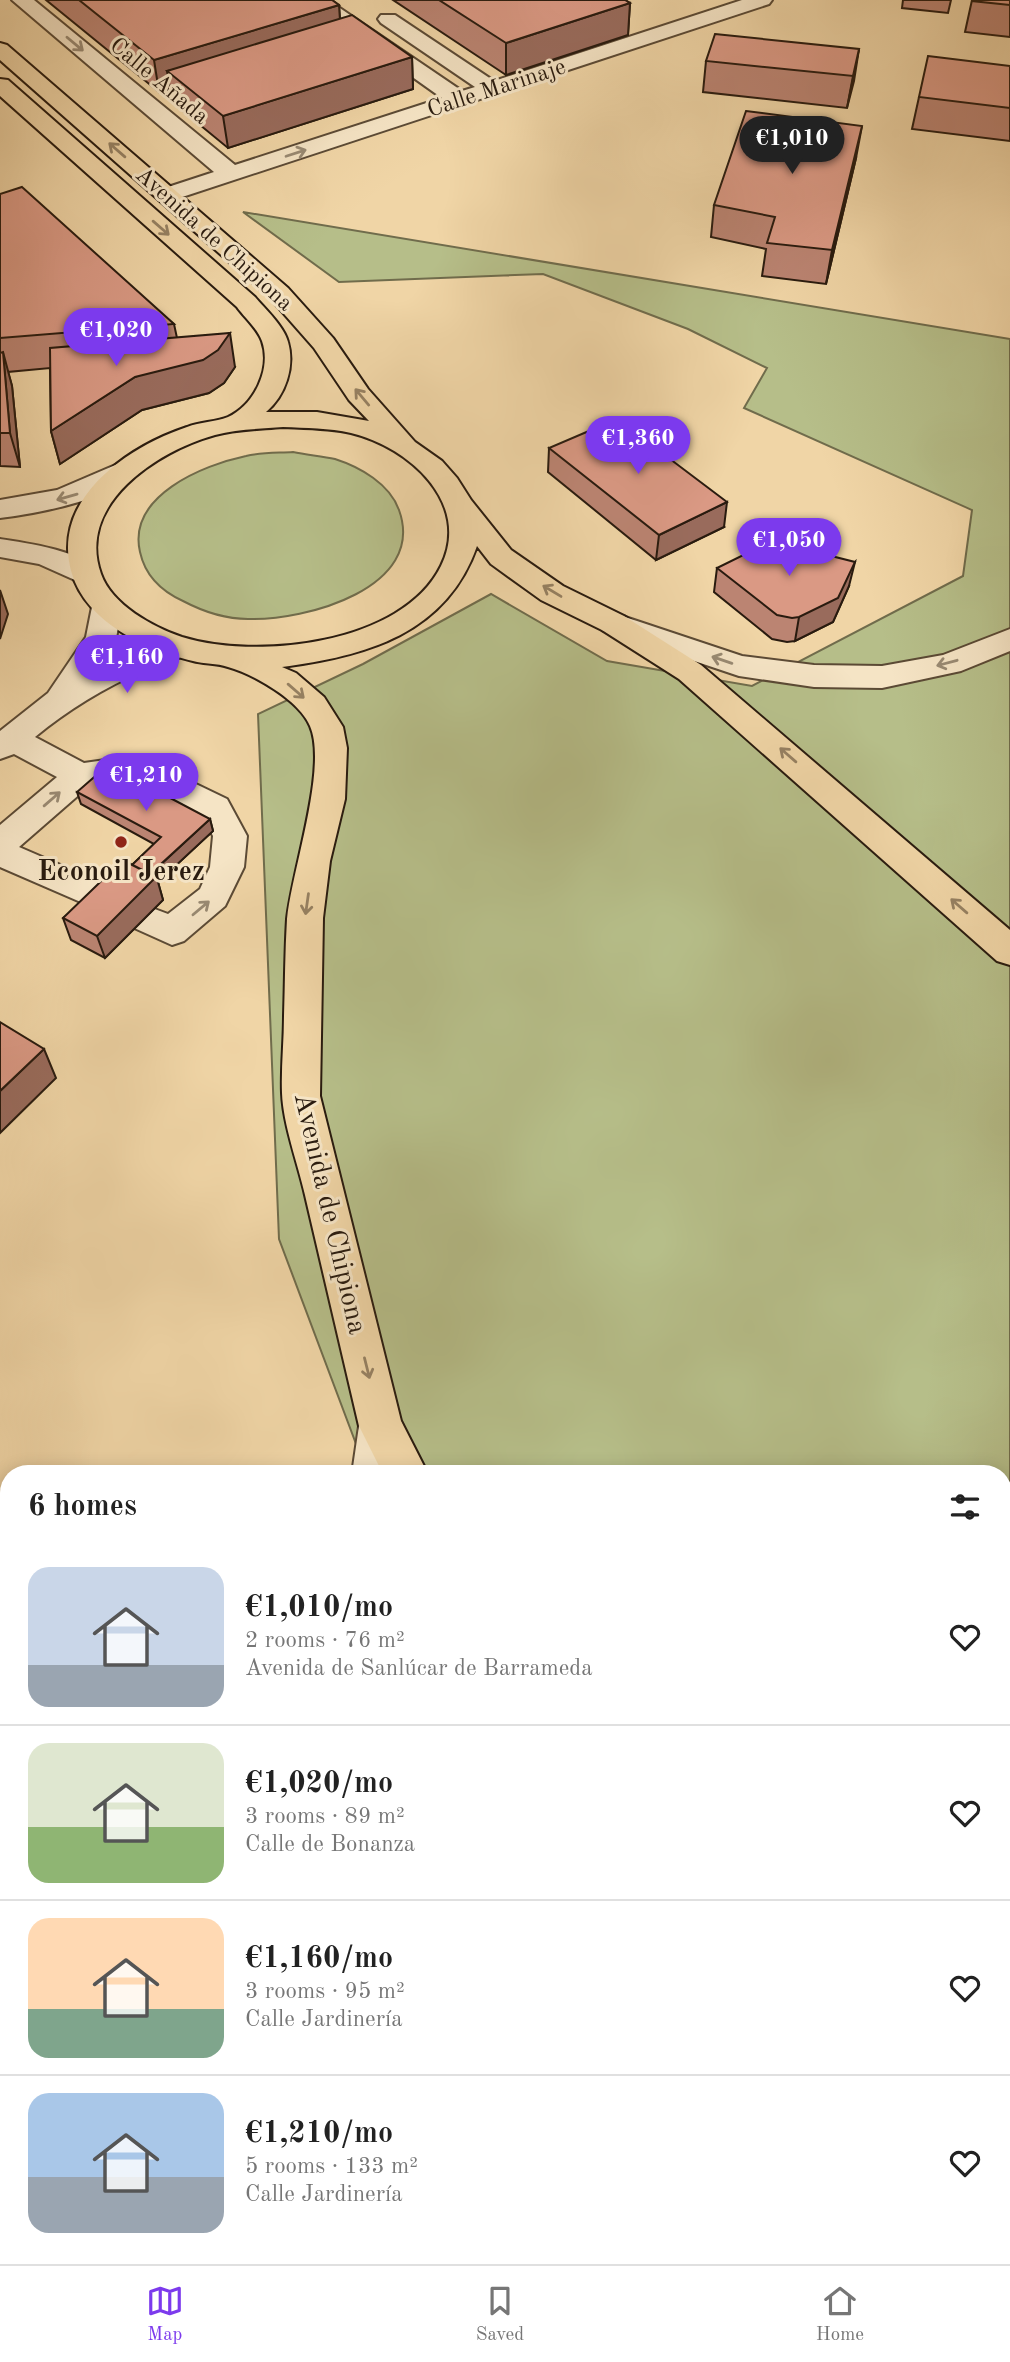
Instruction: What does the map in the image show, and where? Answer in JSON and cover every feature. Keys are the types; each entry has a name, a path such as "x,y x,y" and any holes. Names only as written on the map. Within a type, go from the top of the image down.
{"main road":[{"name":"Avenida de Chipiona","path":"0,49 279,293 324,343 358,394 408,447"},
{"name":"Avenida de Chipiona","path":"0,85 246,302 275,340 278,373 262,402 237,423"},
{"path":"461,506 465,538 454,570 430,601 393,627 345,647 305,655 237,659 177,647 137,630 107,607 86,575 81,547 87,519 103,492 127,468 159,448 196,432 237,423 283,419 329,421 371,431 408,447 442,474 461,506 501,557 552,593 613,623 664,654 741,715 1010,951"},
{"name":"Avenida de Chipiona","path":"237,659 285,681 313,705 327,727 331,748 328,799 313,861 305,918 301,1096 381,1426 401,1465"}],"street":[{"name":"Calle Añada","path":"22,0 231,174"},
{"path":"314,0 458,99"},
{"name":"Calle Marinaje","path":"167,195 762,0"},
{"path":"371,7 492,89"},
{"path":"0,509 47,503 80,493 127,468"},
{"path":"0,548 46,556 86,575"},
{"path":"60,700 101,638 107,607"},
{"path":"613,623 739,666 814,676 882,677 950,664 1010,639"},
{"path":"144,918 172,931 213,897 227,867 230,836 215,808 134,768 80,775 6,743 60,700 135,661 177,647"},
{"path":"0,844 80,775"},
{"path":"0,853 111,901"},
{"path":"375,1465 381,1426"}],"green space":[{"path":"243,212 1010,339 1010,1465 364,1465 279,1239 258,714 363,664 491,594 607,661 752,686 963,576 972,510 744,408 767,368 688,329 543,274 339,282"},
{"path":"293,452 335,459 373,478 389,492 399,510 403,537 395,560 379,579 328,606 300,614 248,619 223,616 198,608 175,597 155,581 142,560 139,532 145,515 156,499 190,476 229,460 264,453"}],"building":[{"path":"79,0 332,0 339,5 154,60"},
{"path":"439,0 625,0 630,3 506,43"},
{"path":"1010,0 1010,5 972,1"},
{"path":"352,15 412,57 223,116 167,71"},
{"path":"715,34 859,49 853,76 706,61"},
{"path":"928,56 1010,66 1010,108 919,97"},
{"path":"746,111 862,126 832,250 767,243 775,217 714,205"},
{"path":"22,187 174,324 0,338 0,194"},
{"path":"230,333 218,350 203,360 135,377 51,431 50,348"},
{"path":"3,352 10,433 0,433 0,353"},
{"path":"617,419 727,502 659,535 549,448"},
{"path":"772,541 855,562 838,598 799,617 777,615 717,568"},
{"path":"108,765 210,819 150,874 132,865 161,837 77,792"},
{"path":"123,860 156,877 97,936 63,918"},
{"path":"0,1022 44,1049 0,1091"}],"place":[{"name":"Econoil Jerez","path":"121,842"}]}
